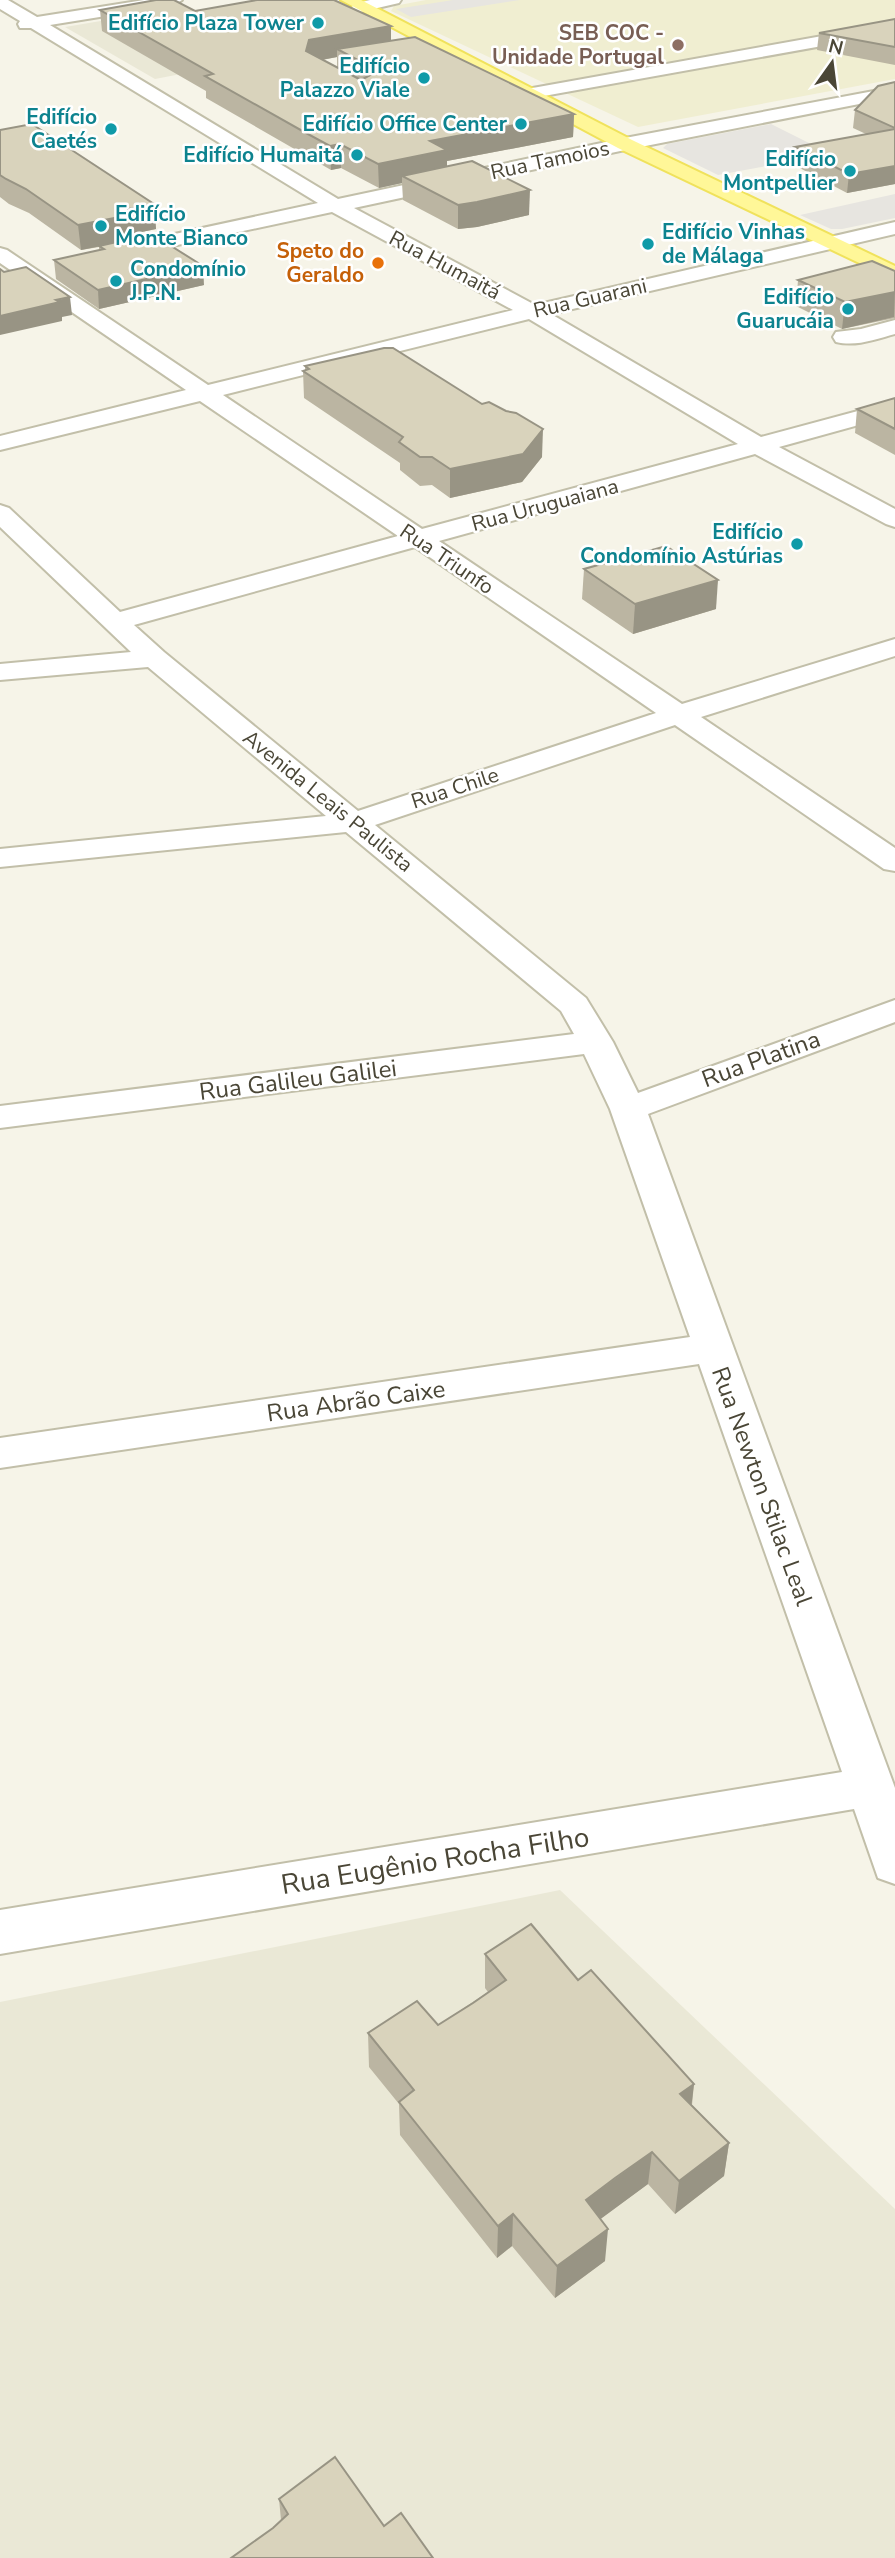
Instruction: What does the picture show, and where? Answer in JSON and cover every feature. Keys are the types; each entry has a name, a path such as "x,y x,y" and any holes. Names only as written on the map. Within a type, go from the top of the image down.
{"main road":[{"path":"355,4 625,144 895,274"}],"street":[{"path":"12,26 174,0"},
{"path":"355,4 393,0"},
{"name":"Rua Humaitá","path":"0,2 335,206 532,312 761,447 895,519"},
{"path":"527,94 895,28"},
{"path":"414,51 438,47"},
{"name":"Rua Tamoios","path":"90,258 625,144 895,92"},
{"path":"172,222 194,236"},
{"name":"Rua Guarani","path":"0,443 532,312 895,228"},
{"name":"Rua Triunfo","path":"0,254 12,274 203,392 417,540 895,862"},
{"path":"12,274 51,266"},
{"path":"844,337 862,336 895,327"},
{"name":"Rua Uruguaiana","path":"113,622 761,447 895,408"},
{"name":"Avenida Leais Paulista","path":"0,513 154,658 574,1005 596,1042 628,1109"},
{"name":"Rua Chile","path":"0,858 354,822 677,715 895,647"},
{"path":"0,672 154,658"},
{"name":"Rua Platina","path":"628,1109 895,1010"},
{"name":"Rua Galileu Galilei","path":"0,1117 596,1042"},
{"name":"Rua Newton Stilac Leal","path":"628,1109 871,1787 895,1863"},
{"name":"Rua Abrão Caixe","path":"0,1454 712,1348"},
{"name":"Rua Eugênio Rocha Filho","path":"0,1932 871,1787"}],"shaded area":[{"name":"SEB COC - Unidade Portugal","path":"426,0 895,0 895,79 638,127 391,11 394,6"},
{"path":"453,0 520,0 411,17 396,9"},
{"path":"184,7 280,55 155,79 65,27"},
{"path":"771,124 831,154 718,175 663,148 667,144"},
{"path":"895,194 895,218 831,229 800,215"},
{"path":"560,1890 895,2209 895,2558 0,2558 0,2002"}],"building":[{"path":"156,0 174,0 195,11 257,0 334,0 391,26 309,40 306,51 361,80 374,73 371,67 337,49 415,37 574,114 430,141 447,150 378,164 340,144 330,146 306,133 205,76 213,74 100,10"},
{"path":"895,19 895,47 819,33"},
{"path":"895,82 895,128 855,110 878,86"},
{"path":"32,124 154,204 123,210 130,215 78,225 26,189 6,179 0,175 0,130"},
{"path":"895,129 895,166 849,174 795,147"},
{"path":"472,161 530,190 458,205 402,176"},
{"path":"152,234 203,266 98,290 54,260 104,249 99,246"},
{"path":"872,261 895,271 895,292 845,302 798,280"},
{"path":"26,267 70,297 56,300 60,302 0,316 0,269 4,272"},
{"path":"393,348 482,404 489,402 516,413 543,429 523,454 450,469 432,457 420,457 399,442 403,437 303,371 309,369 305,366"},
{"path":"895,398 895,429 857,409"},
{"path":"666,546 718,580 635,604 584,569"},
{"path":"531,1924 578,1980 591,1970 694,2084 680,2094 729,2143 679,2181 652,2152 615,2178 586,2200 608,2229 557,2266 513,2214 498,2226 399,2102 414,2090 368,2033 417,2001 438,2025 473,2003 506,1980 485,1954"},
{"path":"335,2457 384,2526 401,2513 433,2558 231,2558 288,2514 279,2499"}],"place":[{"name":"Edifício Plaza Tower","path":"318,23"},
{"name":"SEB COC - Unidade Portugal","path":"678,45"},
{"name":"Edifício Palazzo Viale","path":"424,78"},
{"name":"Edifício Office Center","path":"521,124"},
{"name":"Edifício Caetés","path":"111,129"},
{"name":"Edifício Humaitá","path":"357,155"},
{"name":"Edifício Montpellier","path":"850,171"},
{"name":"Edifício Monte Bianco","path":"101,226"},
{"name":"Edifício Vinhas de Málaga","path":"648,244"},
{"name":"Speto do Geraldo","path":"378,263"},
{"name":"Condomínio J.P.N.","path":"116,281"},
{"name":"Edifício Guarucáia","path":"848,309"},
{"name":"Edifício Condomínio Astúrias","path":"797,544"}]}
